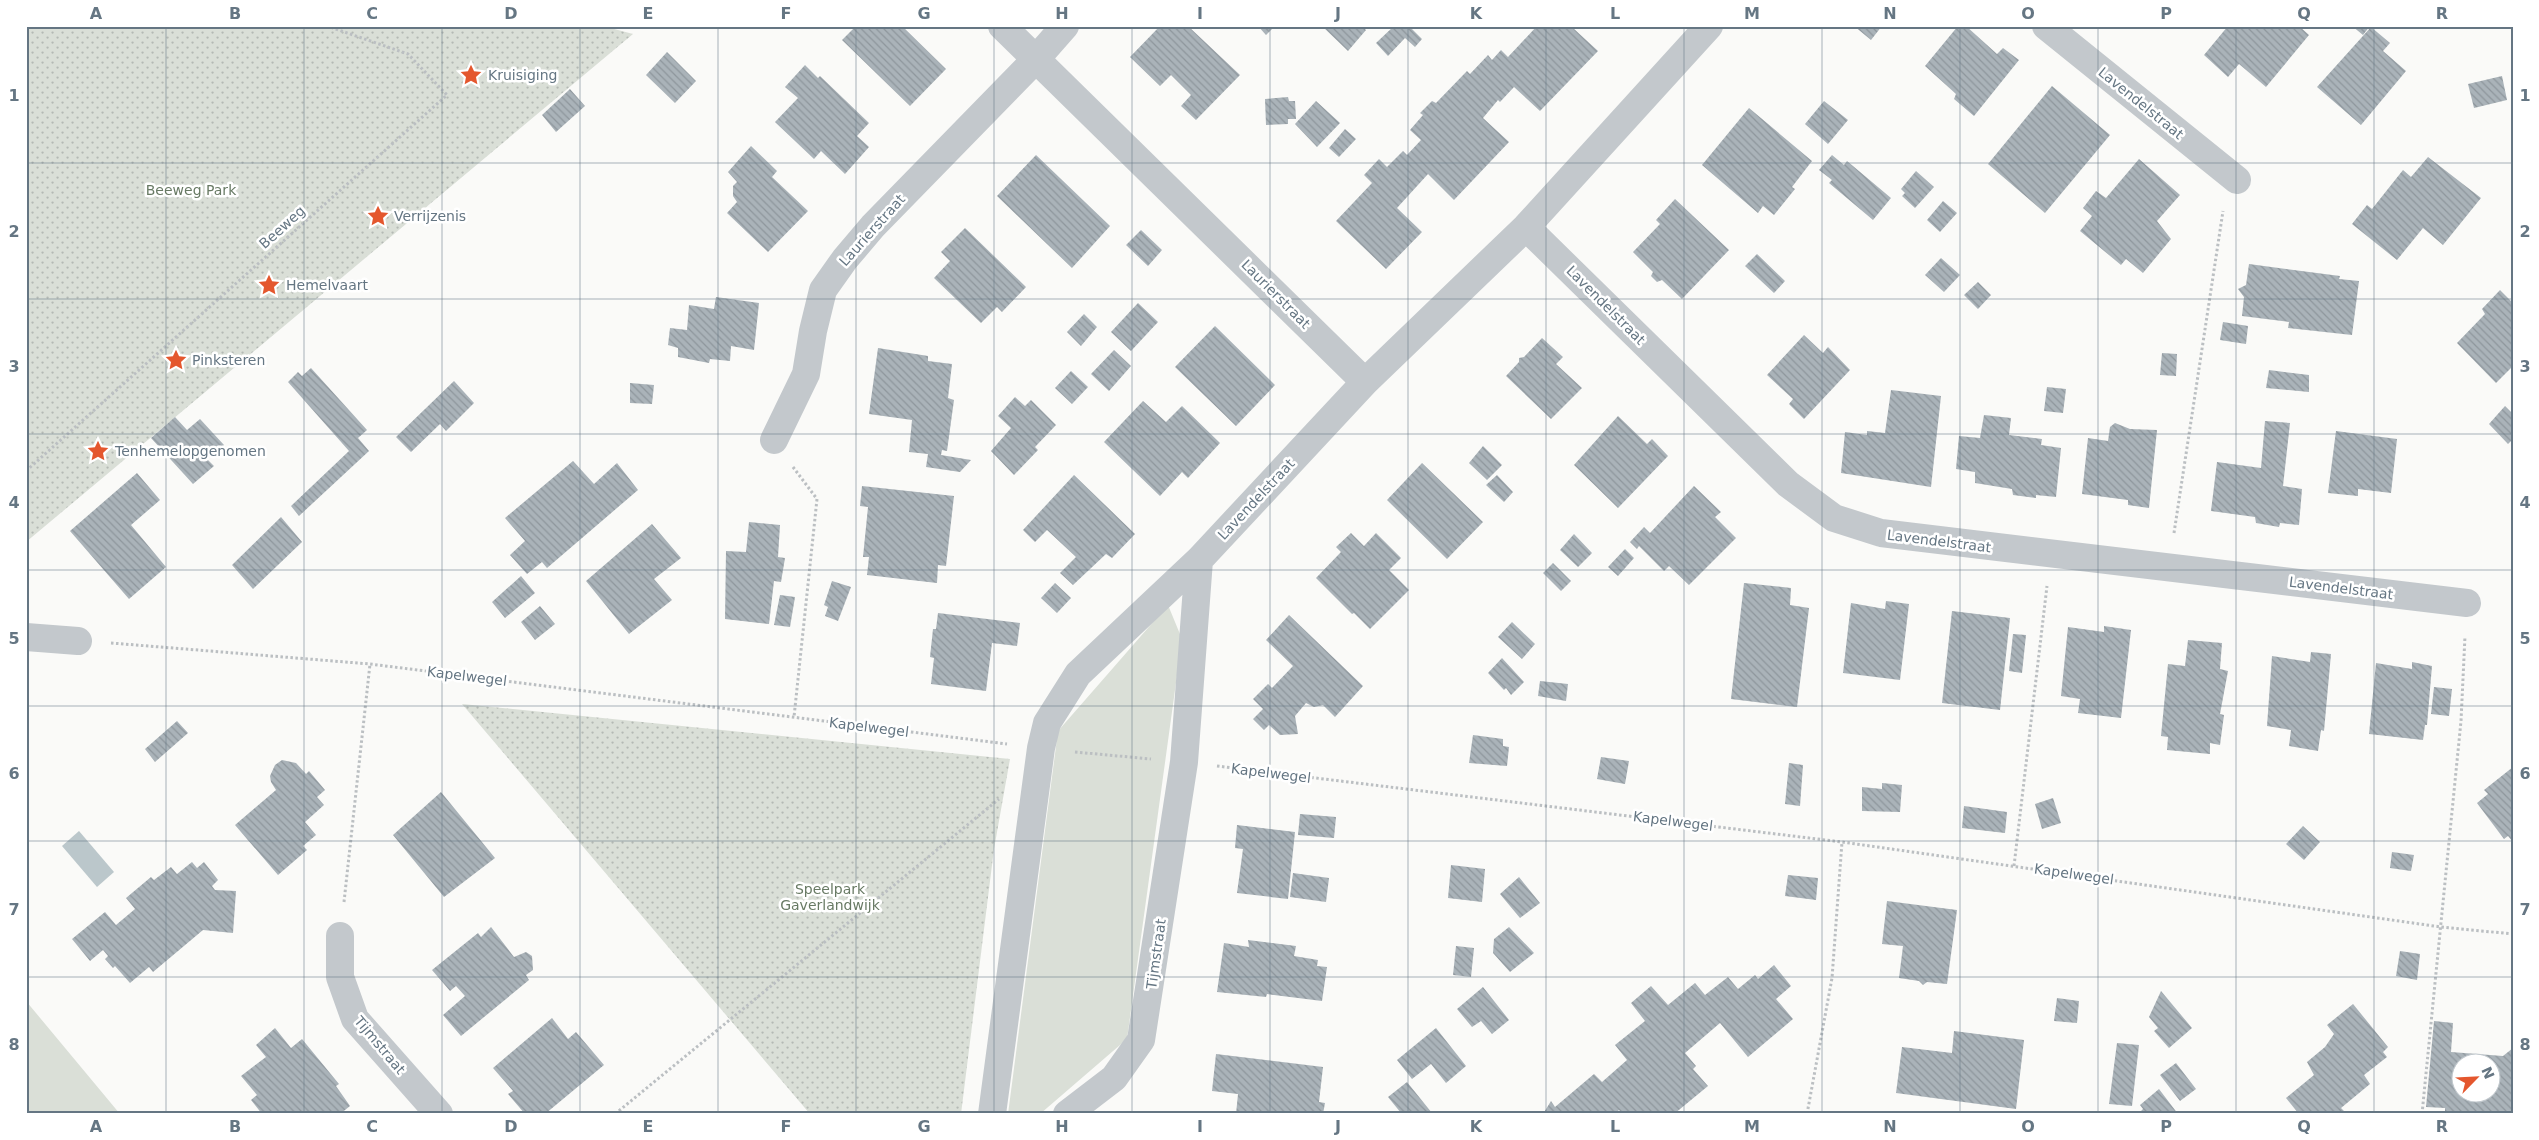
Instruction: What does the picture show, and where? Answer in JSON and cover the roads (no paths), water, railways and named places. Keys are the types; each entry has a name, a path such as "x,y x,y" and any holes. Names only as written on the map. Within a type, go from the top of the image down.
{"street":[{"name":"Laurierstraat","path":"1002,26 1365,382"},
{"name":"Laurierstraat","path":"774,440 806,374 813,331 824,290 840,266 873,226 1036,59 1065,26"},
{"name":"Lavendelstraat","path":"992,1114 1040,757 1047,723 1078,674 1199,560 1365,382 1526,227 1709,26"},
{"name":"Lavendelstraat","path":"2046,26 2237,180"},
{"name":"Lavendelstraat","path":"1526,227 1788,484 1834,518 1881,533 2051,555 2467,603"},
{"name":"Tijmstraat","path":"1067,1114 1114,1078 1141,1040 1184,762 1199,560"},
{"path":"26,637 78,641"},
{"name":"Tijmstraat","path":"340,936 340,978 355,1019 439,1114"}],"place":[{"name":"Kruisiging","path":"471,75"},
{"name":"Verrijzenis","path":"378,216"},
{"name":"Hemelvaart","path":"269,285"},
{"name":"Pinksteren","path":"176,360"},
{"name":"Tenhemelopgenomen","path":"98,451"}],"park label":[{"name":"Beeweg Park","path":"191,190"},
{"name":"Speelpark Gaverlandwijk","path":"830,898"}]}
